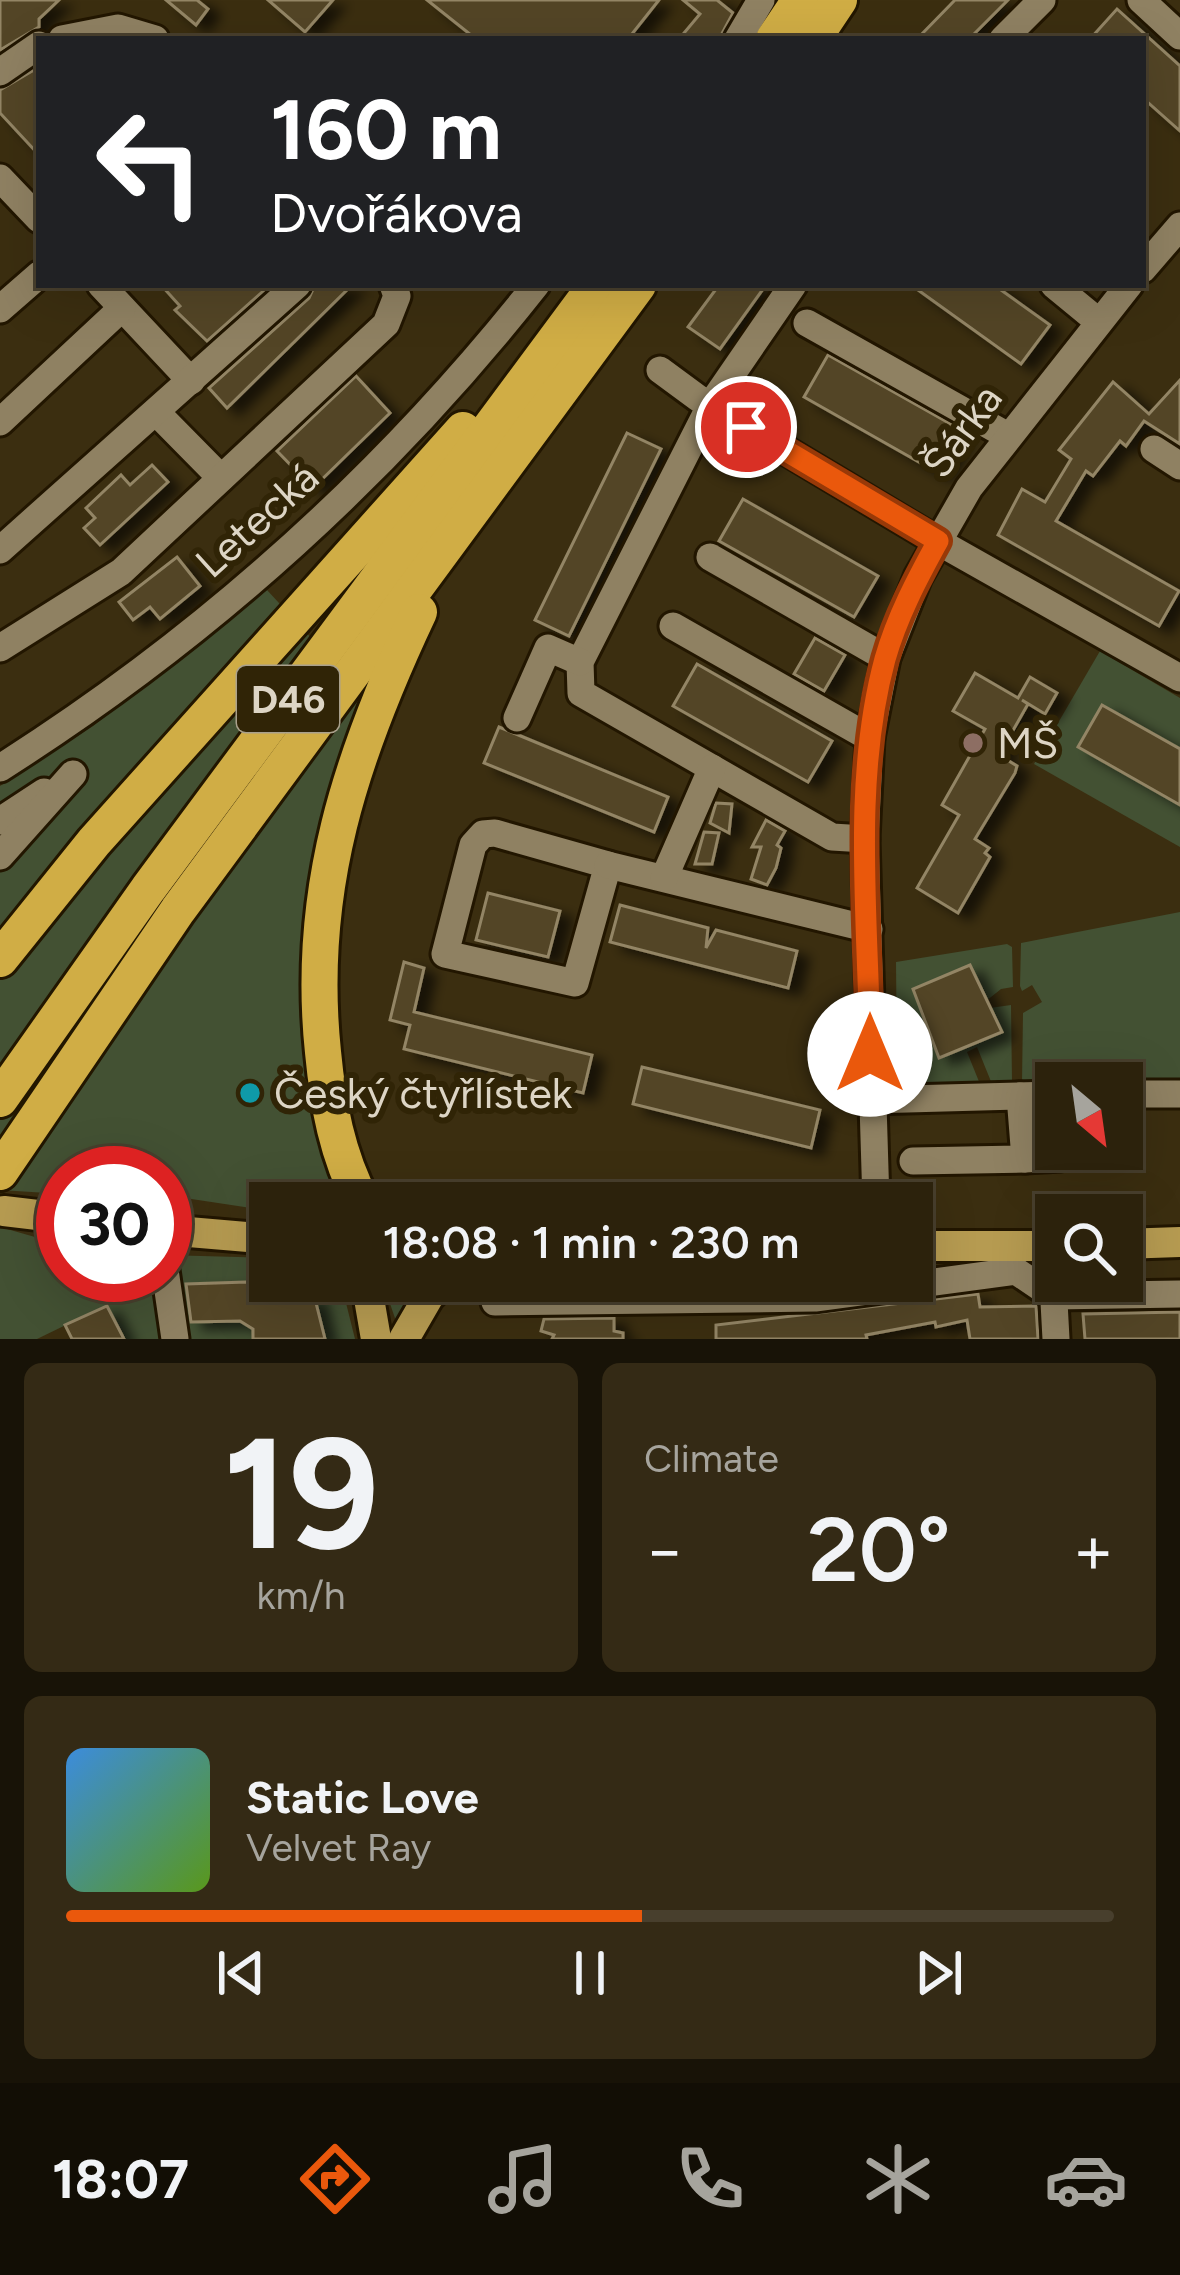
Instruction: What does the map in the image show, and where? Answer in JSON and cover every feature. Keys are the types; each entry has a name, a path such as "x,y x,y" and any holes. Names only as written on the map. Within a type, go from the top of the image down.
{"highway":[{"path":"759,12 800,0"},
{"path":"815,36 839,0"},
{"name":"D46","path":"0,1099 594,288"},
{"name":"D46","path":"0,1172 178,910 636,288"},
{"path":"0,958 94,842 291,620 460,433 552,344"},
{"path":"353,1182 340,1153 319,1020 322,909 334,838 363,738 424,602 478,503"}],"main road":[{"path":"4,1211 36,1215"},
{"path":"192,1232 249,1237"},
{"path":"1143,1243 1180,1242"},
{"path":"933,1246 1035,1246"},
{"path":"370,1302 376,1339"},
{"path":"404,1339 427,1302"}],"street":[{"path":"1007,36 1042,0"},
{"path":"1141,0 1180,35"},
{"path":"740,36 759,12"},
{"path":"77,36 118,28 145,36"},
{"path":"0,72 36,47"},
{"path":"0,178 36,216"},
{"path":"1146,266 1180,226"},
{"path":"0,309 36,277"},
{"path":"104,288 191,381"},
{"path":"0,550 294,288"},
{"path":"0,648 121,572 386,323 397,296 395,288"},
{"name":"Letecká","path":"0,768 155,663 269,569 376,468 531,288"},
{"path":"791,288 710,406 580,662 581,693 832,837 865,838"},
{"path":"1058,288 1099,322"},
{"name":"Šárka","path":"875,1182 865,838 870,738 886,658 901,614 938,541 1008,436 1127,288"},
{"path":"0,422 122,308"},
{"path":"807,323 1008,436"},
{"path":"660,370 710,406 1180,678"},
{"path":"156,412 220,478"},
{"path":"1154,449 1180,466"},
{"path":"710,557 886,658"},
{"path":"673,626 870,738"},
{"path":"517,718 548,648 580,662"},
{"path":"664,878 712,768"},
{"path":"0,820 73,774 0,856"},
{"path":"608,865 575,983 445,954 473,845 483,834 495,833 869,929"},
{"path":"1143,1094 1180,1094"},
{"path":"1020,1096 1024,1159"},
{"path":"870,1100 1035,1096"},
{"path":"913,1161 1035,1158"},
{"path":"933,1282 1016,1271 1035,1284"},
{"path":"1143,1295 1180,1294"},
{"path":"170,1302 175,1339"},
{"path":"1054,1302 1056,1339"}],"green space":[{"path":"267,590 361,692 331,791 316,1116 323,1153 339,1182 249,1182 249,1208 192,1199 192,1146 36,1146 36,1192 0,1190 0,786 93,726"},
{"path":"1100,651 1180,698 1180,847 1034,764"},
{"path":"1180,912 1180,1080 1143,1081 1143,1062 1035,1062 1035,1083 1022,1083 1023,1013 1042,1002 1032,985 1022,991 1020,986 1021,943"},
{"path":"1007,944 1012,947 1013,987 1001,989 986,1001 990,1008 1011,1005 1012,1081 992,1084 977,1047 967,1052 980,1084 907,1084 897,1070 896,962"},
{"path":"0,1227 36,1237 36,1302 192,1302 192,1256 249,1257 249,1302 346,1302 355,1339 124,1339 107,1305 37,1339 0,1339"},
{"path":"389,1302 414,1302 397,1324"}],"building":[{"path":"0,0 59,0 39,19 39,27 0,50"},
{"path":"166,0 197,0 208,9 196,25"},
{"path":"268,0 333,0 305,32"},
{"path":"427,0 659,0 630,36 472,36"},
{"path":"683,0 717,0 733,13 721,36 682,36 700,14"},
{"path":"955,0 1008,0 972,36 920,36"},
{"path":"1117,9 1180,66 1180,131 1146,101 1146,36 1093,36"},
{"path":"36,69 36,152 0,113 0,90"},
{"path":"164,288 267,288 207,341 175,310 180,306"},
{"path":"314,288 349,288 227,408 209,388 309,298"},
{"path":"717,288 764,288 720,349 688,327"},
{"path":"915,288 998,288 1050,325 1021,364"},
{"path":"828,355 963,431 940,474 804,397"},
{"path":"356,376 390,413 313,488 277,451"},
{"path":"1180,380 1180,444 1144,421 1126,446 1120,441 1093,476 1086,471 1056,521 1179,591 1159,626 998,535 1022,489 1045,502 1071,459 1059,450 1113,382 1149,414"},
{"path":"627,433 661,449 569,636 535,620"},
{"path":"152,465 168,482 100,545 84,528 95,518 86,508 121,475 130,485"},
{"path":"743,499 878,576 854,617 719,541"},
{"path":"177,557 200,586 160,619 150,607 133,620 119,602"},
{"path":"815,638 845,655 824,691 794,674"},
{"path":"697,664 832,741 808,782 673,706"},
{"path":"975,673 1018,698 1030,677 1057,693 1045,714 1022,700 1028,704 999,755 1017,766 1015,773 975,839 989,848 985,853 990,857 958,913 917,888 959,815 942,805 985,729 953,711"},
{"path":"1102,705 1180,749 1180,805 1078,747"},
{"path":"499,727 668,797 654,832 484,763"},
{"path":"716,803 732,804 729,833 710,823"},
{"path":"766,820 785,831 767,885 751,879 761,847 752,847"},
{"path":"704,832 719,833 712,864 695,864"},
{"path":"488,893 560,911 548,957 476,940"},
{"path":"620,905 708,928 706,948 716,930 797,951 788,988 610,942"},
{"path":"404,962 424,968 414,1012 592,1055 583,1093 404,1049 410,1025 390,1020"},
{"path":"970,965 1002,1032 939,1058 913,989"},
{"path":"642,1067 820,1110 811,1148 633,1104"},
{"path":"247,1282 249,1302 316,1302 325,1339 253,1339 253,1329 240,1321 191,1322 192,1284"},
{"path":"978,1294 980,1307 1036,1306 1038,1339 970,1339 967,1320 866,1335 867,1339 716,1339 716,1325"},
{"path":"107,1306 124,1339 72,1339 65,1325"},
{"path":"1180,1312 1180,1339 1085,1339 1083,1314"},
{"path":"614,1318 614,1331 623,1333 623,1339 552,1339 554,1335 541,1331 544,1319"}],"place":[{"name":"MŠ","path":"973,743"},
{"name":"Český čtyřlístek","path":"250,1093"}],"route":[{"path":"746,427 938,541 901,614 886,658 870,738 865,838 870,1054"}]}
